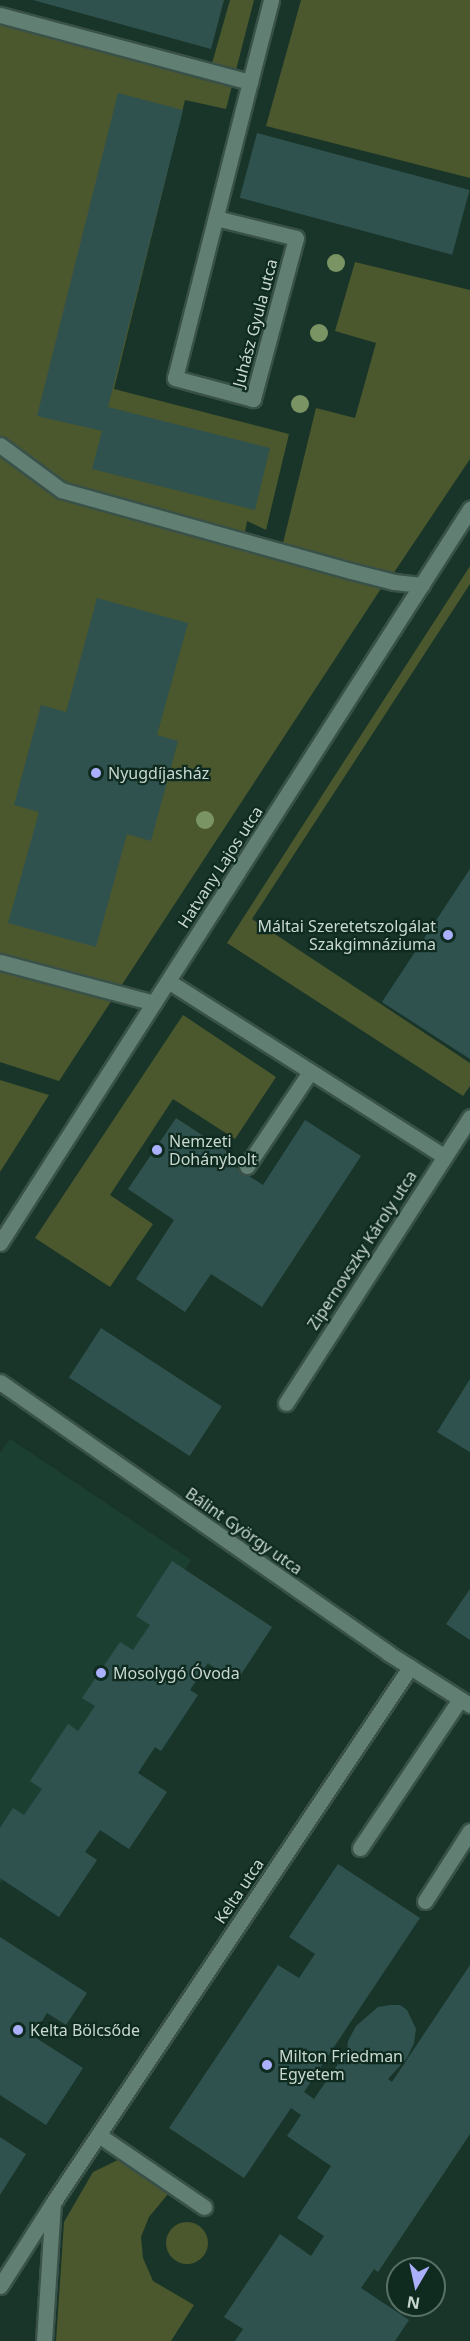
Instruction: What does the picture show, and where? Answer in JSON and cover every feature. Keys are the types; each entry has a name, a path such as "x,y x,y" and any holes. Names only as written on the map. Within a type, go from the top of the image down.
{"street":[{"name":"Juhász Gyula utca","path":"216,218 296,238 253,399 175,378 271,0"},
{"path":"0,15 250,82"},
{"path":"0,445 62,490 394,582 422,585"},
{"name":"Hatvany Lajos utca","path":"0,1244 470,509"},
{"path":"0,962 154,1003"},
{"path":"168,981 444,1156"},
{"path":"247,1166 310,1072"},
{"name":"Zipernovszky Károly utca","path":"286,1403 470,1118"},
{"name":"Bálint György utca","path":"0,1382 410,1667 465,1702"},
{"name":"Kelta utca","path":"0,2286 410,1667"},
{"path":"360,1848 465,1702"},
{"path":"425,1901 470,1831"},
{"path":"100,2136 204,2207"},
{"path":"44,2341 53,2203"}],"shaded area":[{"path":"230,0 254,0 226,109 185,100 114,389 289,434 266,530 247,521 245,532 64,484 0,437 0,24 207,81"},
{"path":"301,0 470,0 470,178 266,126"},
{"path":"355,262 470,290 470,459 393,574 283,543 316,408 355,418 376,343 335,331"},
{"path":"0,451 59,497 382,587 59,1081 0,1062"},
{"path":"470,566 470,584 252,919 470,1063 470,1086 463,1096 227,943"},
{"path":"183,1015 276,1077 235,1139 173,1099 110,1195 153,1224 110,1287 35,1238"},
{"path":"0,1080 49,1095 0,1172"},
{"name":"Mosolygó Óvoda","path":"10,1439 191,1560 185,1570 272,1627 236,1682 207,1664 190,1690 198,1695 161,1751 154,1747 138,1773 167,1792 129,1849 100,1830 85,1852 97,1860 59,1917 3,1880 0,1884 0,1453"},
{"path":"120,2159 168,2194 149,2217 141,2237 143,2258 153,2281 194,2305 171,2341 56,2341 64,2222 93,2172"},
{"path":"187,2222 195,2223 202,2228 207,2235 207,2251 202,2258 195,2263 187,2264 179,2263 172,2258 167,2251 166,2243 167,2235 172,2228 179,2223"}],"building":[{"path":"33,0 224,0 211,49"},
{"path":"118,93 183,110 108,407 270,448 255,510 92,469 102,431 37,416"},
{"path":"257,133 470,190 452,255 240,198"},
{"name":"Nyugdíjasház","path":"97,598 188,623 157,735 178,741 151,841 127,834 96,947 8,923 39,812 14,805 41,705 66,712"},
{"name":"Máltai Szeretetszolgálat Szakgimnáziuma","path":"470,869 470,1059 382,1002"},
{"path":"176,1118 231,1154 226,1161 263,1185 305,1120 361,1156 262,1307 211,1274 185,1312 136,1279 174,1220 128,1189"},
{"path":"101,1328 222,1406 190,1456 69,1377"},
{"path":"470,1379 470,1452 437,1432"},
{"path":"172,1561 272,1627 236,1682 208,1663 190,1690 198,1695 161,1751 155,1747 138,1773 167,1792 129,1849 100,1830 85,1852 97,1860 59,1917 0,1878 0,1828 13,1808 24,1815 42,1789 30,1781 68,1724 78,1731 95,1706 82,1698 120,1642 133,1650 150,1625 136,1616"},
{"path":"470,1589 470,1640 446,1624"},
{"name":"Milton Friedman Egyetem","path":"338,1864 420,1918 304,2092 314,2099 347,2051 348,2041 356,2026 378,2007 400,2005 407,2010 416,2029 414,2043 407,2058 388,2079 392,2082 470,1965 470,2134 378,2272 374,2269 361,2288 386,2305 386,2317 404,2317 409,2320 395,2341 235,2341 243,2329 224,2317 280,2234 311,2256 324,2236 297,2218 331,2166 287,2136 301,2115 291,2108 244,2178 169,2128 278,1965 299,1978 315,1954 289,1937"},
{"name":"Kelta Bölcsőde","path":"0,1937 87,1993 66,2025 47,2013 33,2036 83,2068 46,2125 0,2095"},
{"path":"0,2137 26,2154 0,2195"}],"place":[{"name":"Nyugdíjasház","path":"96,773"},
{"name":"Máltai Szeretetszolgálat Szakgimnáziuma","path":"448,935"},
{"name":"Nemzeti Dohánybolt","path":"157,1150"},
{"name":"Mosolygó Óvoda","path":"101,1673"},
{"name":"Kelta Bölcsőde","path":"18,2030"},
{"name":"Milton Friedman Egyetem","path":"267,2065"}]}
